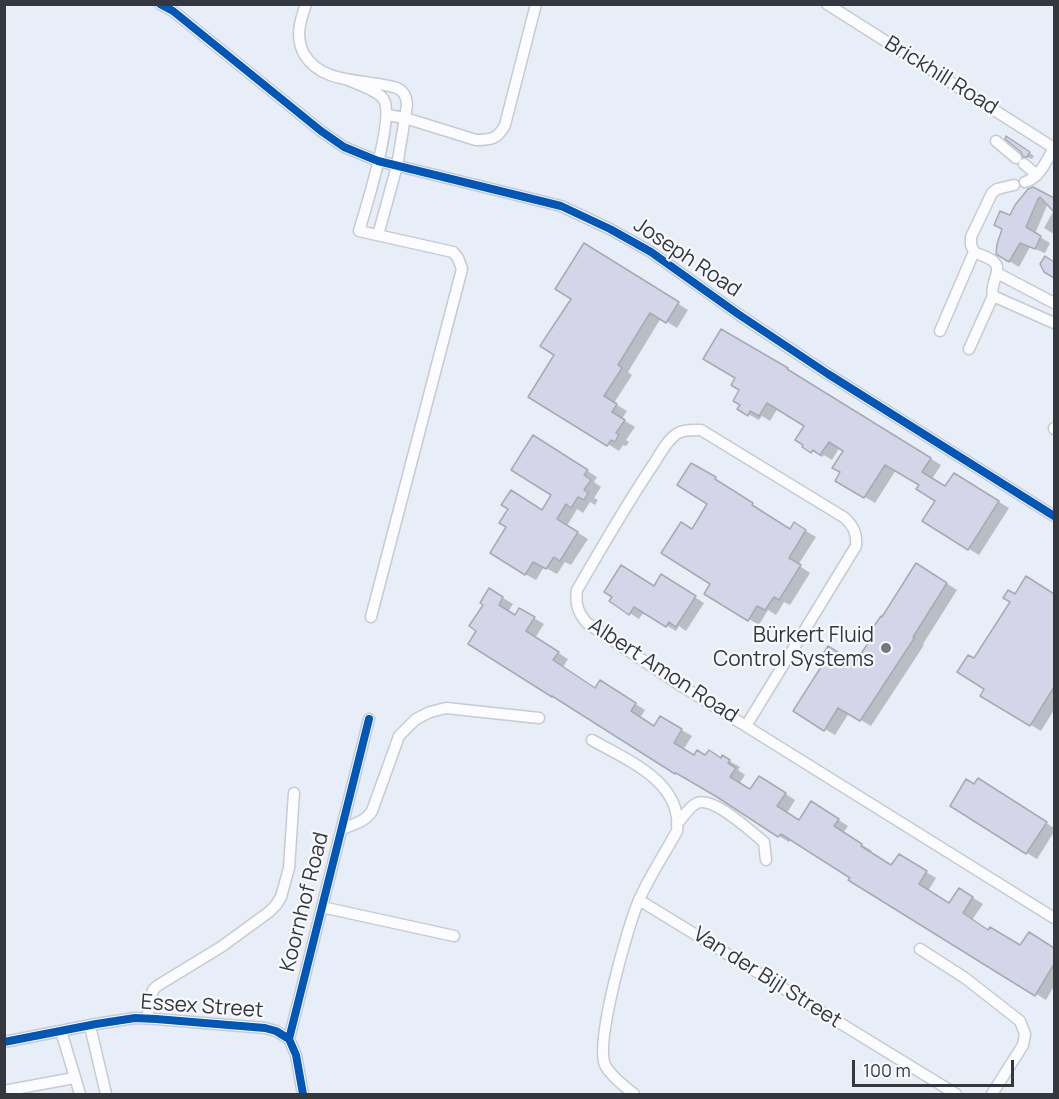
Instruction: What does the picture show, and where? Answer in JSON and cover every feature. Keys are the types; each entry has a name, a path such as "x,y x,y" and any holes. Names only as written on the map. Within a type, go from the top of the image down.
{"street":[{"name":"Joseph Road","path":"160,4 173,11 344,147 378,161 561,206 610,229 651,252 828,374 1054,516"},
{"path":"306,4 299,30 302,49 312,65 329,75 348,80 389,85 402,90 406,97 407,105 397,166 378,235"},
{"path":"387,115 405,118 476,140 495,137 505,125 536,4"},
{"name":"Brickhill Road","path":"826,4 1054,148"},
{"path":"348,80 379,94 384,100 387,115 378,161 359,231 453,252 462,269 371,617"},
{"path":"996,141 1037,175"},
{"path":"940,331 974,252 971,237 992,193 997,189 1032,180 1054,148"},
{"path":"969,350 993,296 991,291 998,269 994,261 974,252"},
{"path":"996,273 1054,303"},
{"path":"993,296 1054,323"},
{"name":"Albert Amon Road","path":"746,726 856,546 857,536 853,526 846,518 701,430 690,429 678,433 669,441 643,479 577,590 577,608 581,616 587,623 680,685 1054,918"},
{"path":"342,829 362,822 372,811 399,736 416,719 446,708 539,718"},
{"name":"Koornhof Road","path":"303,1095 296,1055 290,1039 369,719"},
{"path":"592,740 647,772 658,781 672,800 678,824 677,831 639,900 617,970 608,1010 604,1039 606,1067 633,1095"},
{"path":"147,1018 153,990 157,986 221,947 276,905 281,897 289,868 294,794"},
{"path":"678,824 697,803 707,802 717,806 764,843 766,860"},
{"name":"Van der Bijl Street","path":"639,900 956,1095"},
{"path":"322,907 454,936"},
{"path":"920,949 965,978 1020,1021 1025,1034 1023,1045 992,1095"},
{"name":"Essex Street","path":"4,1042 121,1020 147,1018 265,1028 290,1039"},
{"path":"90,1026 106,1095"},
{"path":"61,1031 80,1095"},
{"path":"4,1091 74,1078"}],"building":[{"path":"1006,136 1030,152 1027,157 1023,157 1021,152 1005,139"},
{"path":"1033,187 1054,198 1054,212 1040,197 1038,199 1026,227 1041,236 1035,249 1020,243 1009,262 996,254 1002,229 994,225 1000,211 1010,215 1028,189"},
{"path":"584,243 679,302 666,323 650,313 618,365 622,368 604,396 617,404 612,412 625,420 616,433 619,434 615,442 611,440 607,446 528,397 554,355 540,346 571,299 555,289"},
{"path":"1045,256 1054,262 1054,278 1044,272 1040,264"},
{"path":"721,329 788,368 931,458 922,472 945,486 954,473 999,501 968,550 922,521 935,501 916,489 919,485 885,465 864,498 835,481 840,472 832,468 843,451 829,442 820,455 813,450 811,453 795,440 804,426 767,403 759,416 750,411 748,416 737,409 740,405 733,401 739,390 731,385 735,378 703,359"},
{"path":"533,435 588,470 584,475 591,480 584,490 588,493 584,500 578,497 571,508 566,504 557,519 578,532 560,561 554,557 546,569 533,562 525,575 490,553 506,527 499,523 508,509 501,505 511,490 542,510 551,495 511,470"},
{"path":"691,463 716,477 715,479 753,503 752,505 790,529 794,522 806,530 789,558 801,565 779,600 774,597 765,610 757,606 748,621 704,594 710,584 661,553 681,522 692,529 707,504 677,485"},
{"path":"916,563 947,583 860,721 838,708 824,731 793,711 821,667 817,664 828,646 855,663 874,634 870,632"},
{"path":"621,565 654,586 661,574 696,596 676,627 669,622 666,627 634,607 629,615 609,601 612,597 604,592"},
{"path":"1026,576 1054,594 1054,687 1030,726 980,696 984,689 957,672 968,655 974,658 1010,602 1003,598 1008,590 1015,594"},
{"path":"489,588 503,597 499,605 515,615 519,608 535,617 526,631 559,652 553,660 595,688 600,680 636,703 631,711 654,726 660,716 682,729 674,743 694,755 697,750 705,755 709,750 721,758 722,755 736,768 730,777 750,789 759,776 786,793 777,806 799,820 811,801 839,819 834,826 891,865 899,854 927,871 919,884 949,903 959,888 973,897 963,913 988,930 990,927 1020,945 1029,932 1054,948 1054,964 1035,996 848,880 850,878 781,834 778,837 468,644 476,631 469,626 483,605 480,603"},
{"path":"978,778 1047,822 1026,854 950,806 966,779 974,784"}],"cycle path":[{"path":"160,4 173,11 344,147 378,161 561,206 610,229 651,252 828,374 1054,516"},
{"path":"303,1094 296,1055 289,1039 369,719"},
{"path":"4,1042 135,1018 265,1028 276,1031 289,1039"}],"place":[{"name":"Bürkert Fluid Control Systems","path":"886,648"}]}
